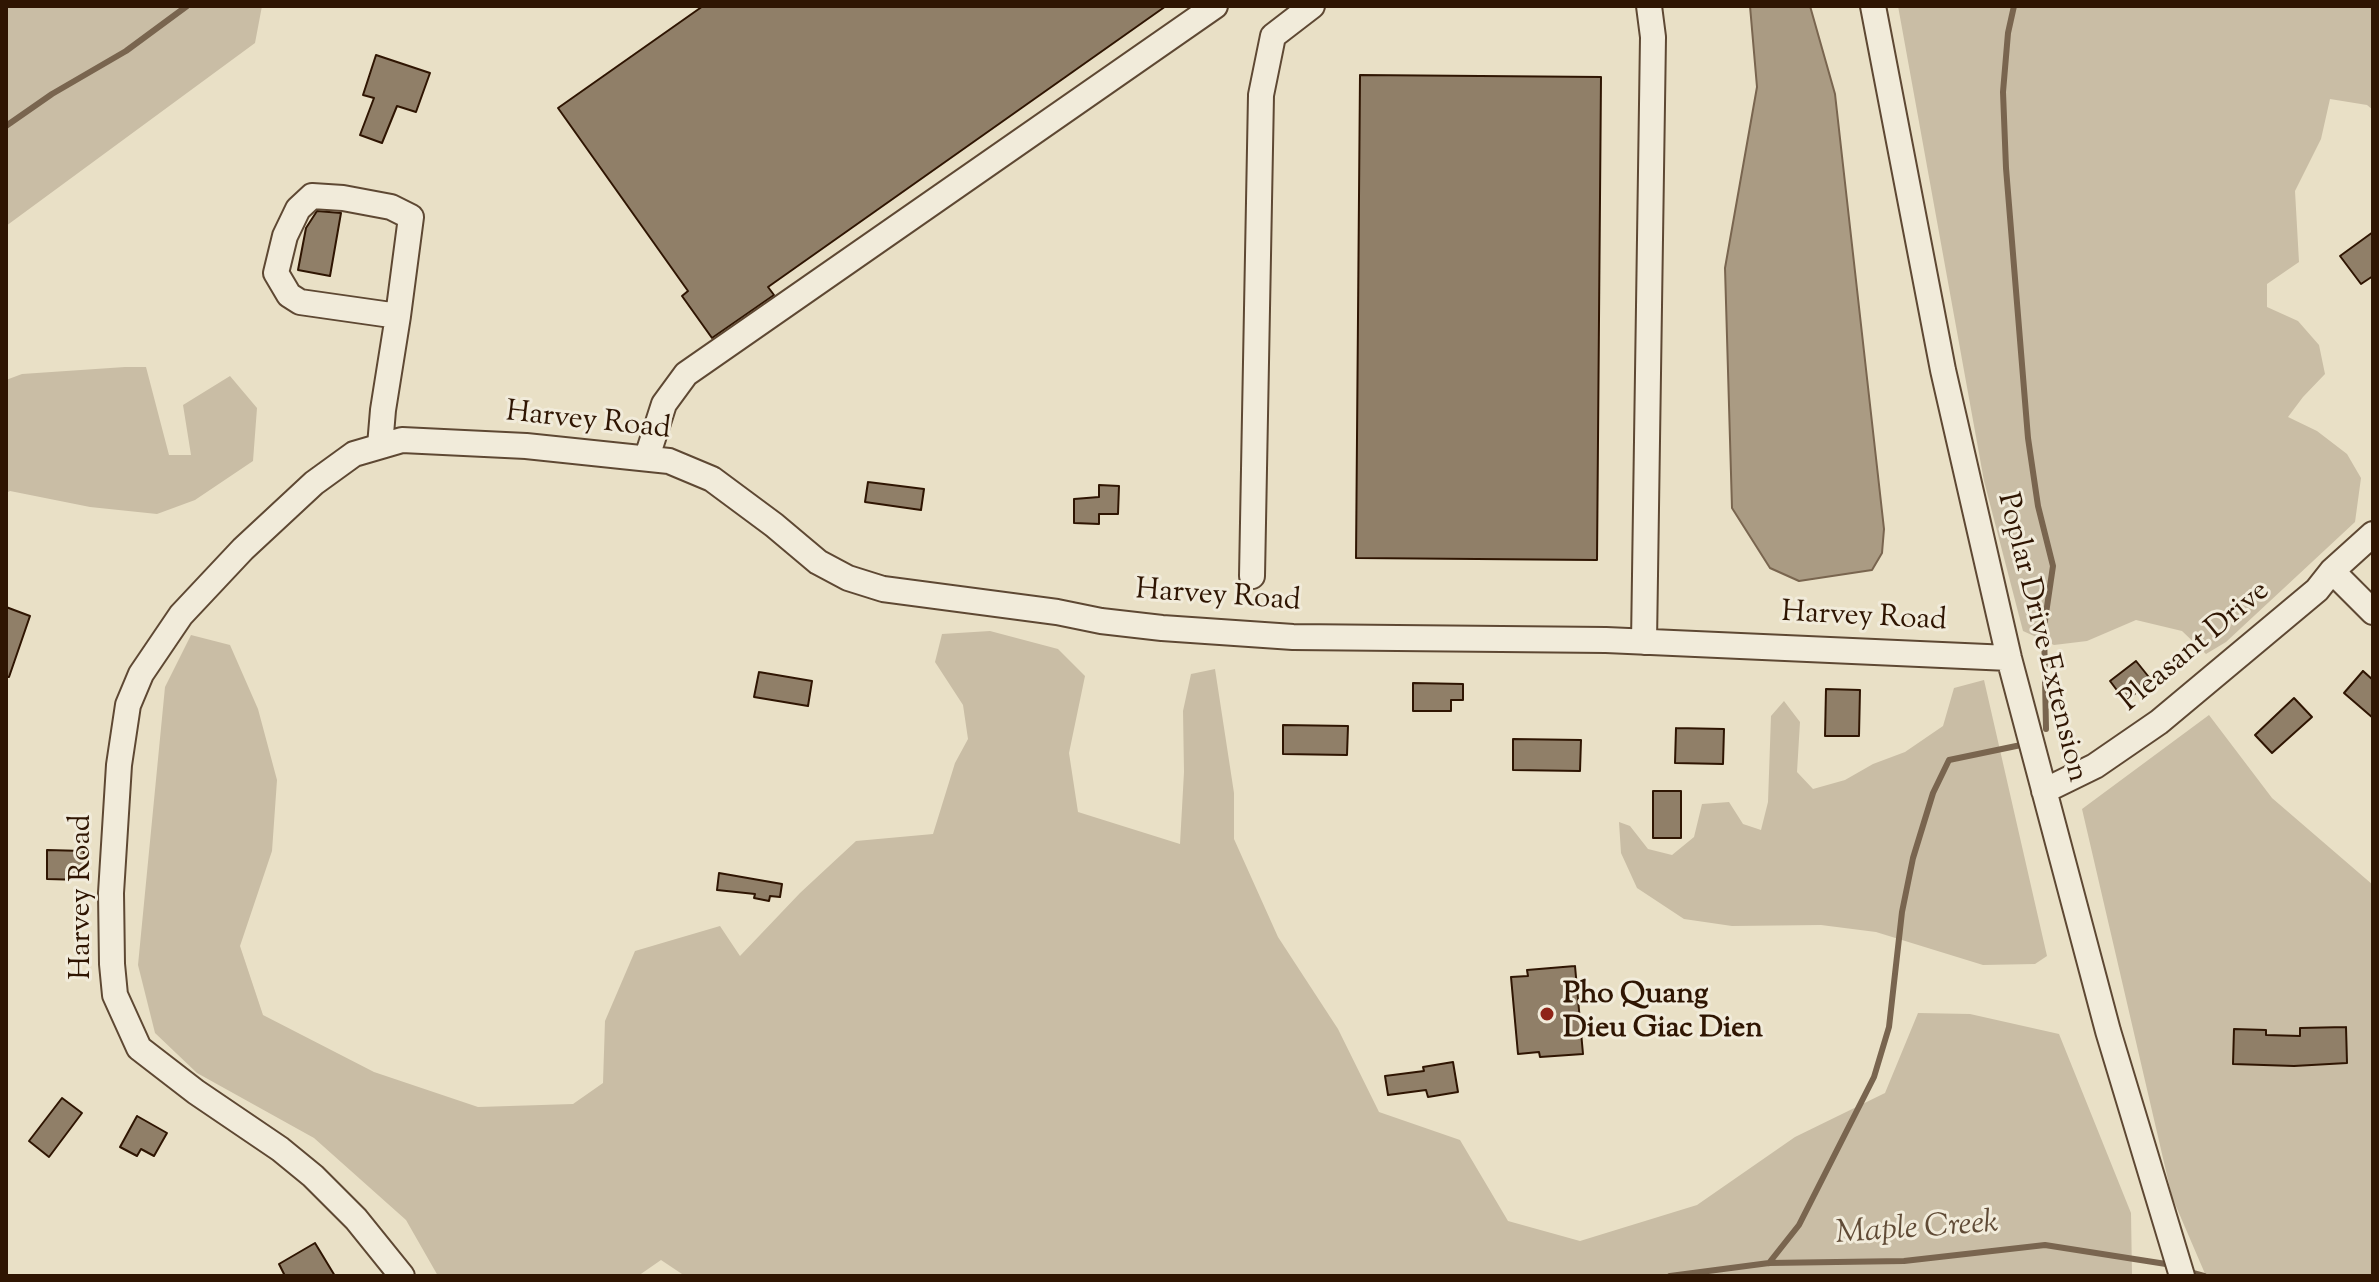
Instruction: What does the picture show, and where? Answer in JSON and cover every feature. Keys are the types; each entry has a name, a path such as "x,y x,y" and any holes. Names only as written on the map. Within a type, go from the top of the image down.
{"street":[{"path":"647,457 664,404 686,374 1215,6"},
{"path":"1252,576 1261,95 1273,36 1312,6"},
{"path":"1644,642 1653,37 1649,6"},
{"name":"Poplar Drive Extension","path":"1873,6 1943,370 2009,658 2108,1031 2182,1276"},
{"path":"380,446 383,410 398,316 411,217 391,207 312,196 298,209 285,236 276,273 282,286 300,302 398,316"},
{"name":"Harvey Road","path":"402,1276 356,1219 313,1176 139,1048 115,995 111,930 119,765 128,705 141,674 181,615 243,549 314,483 354,454 402,440 526,446 669,461 712,479 818,562 848,578 883,589 1057,612 1101,621 1293,637 1644,642 2009,658"},
{"name":"Pleasant Drive","path":"2044,791 2095,766 2159,722 2317,590 2332,571 2373,534"},
{"path":"2332,571 2373,612"}],"shaded area":[{"path":"6,6 262,6 255,43 6,226"},
{"path":"1750,6 1810,6 1835,94 1884,529 1882,553 1872,570 1799,581 1770,568 1732,508 1725,268 1757,87"},
{"path":"1898,6 2373,6 2373,110 2367,105 2330,99 2321,139 2295,191 2299,262 2267,284 2267,307 2298,321 2319,345 2325,374 2288,417 2317,431 2347,454 2361,478 2355,522 2226,642 2206,654 2182,631 2136,620 2087,641 2054,645 2023,631 1984,481"},
{"path":"146,367 169,455 191,455 183,405 230,376 257,408 253,461 195,500 157,514 90,507 10,491 6,493 6,380 22,374"},
{"path":"990,631 1058,649 1085,676 1069,753 1078,812 1180,844 1183,711 1191,674 1215,669 1234,793 1234,839 1278,937 1338,1029 1379,1112 1460,1140 1508,1221 1580,1241 1697,1205 1795,1137 1885,1093 1918,1013 1970,1014 2059,1034 2131,1213 2132,1276 685,1276 661,1260 638,1276 438,1276 406,1220 314,1138 197,1073 155,1033 138,965 165,687 191,635 230,645 258,709 277,780 272,851 240,946 263,1015 374,1072 478,1107 573,1104 603,1083 605,1021 635,951 720,926 740,956 800,893 856,841 933,834 955,763 968,739 963,705 935,662 942,634"},
{"path":"1984,680 2047,956 2035,964 1983,965 1876,932 1821,925 1732,926 1684,919 1637,888 1621,853 1619,822 1630,826 1648,849 1672,855 1694,837 1702,804 1729,802 1743,824 1761,830 1768,802 1771,716 1784,701 1800,722 1797,772 1813,789 1845,780 1873,764 1905,752 1943,726 1954,688"},
{"path":"2209,715 2272,798 2373,885 2373,1276 2206,1276 2172,1197 2082,809"}],"building":[{"path":"703,6 1166,6 768,287 774,295 712,338 682,296 688,291 558,108"},
{"path":"376,55 430,73 416,112 397,106 382,143 360,135 374,98 363,95"},
{"path":"1360,75 1601,77 1597,560 1356,558"},
{"path":"317,211 341,213 330,276 298,270 306,228"},
{"path":"2373,232 2373,276 2361,284 2340,256"},
{"path":"868,482 924,489 921,510 865,502"},
{"path":"1099,485 1119,486 1118,514 1099,514 1099,524 1074,523 1074,499 1099,497"},
{"path":"6,607 30,616 9,677 6,677"},
{"path":"2136,661 2152,681 2125,701 2110,681"},
{"path":"2363,671 2373,680 2373,718 2344,693"},
{"path":"759,672 812,681 808,706 754,697"},
{"path":"1413,683 1463,684 1463,700 1451,700 1451,711 1413,711"},
{"path":"1826,689 1860,690 1859,736 1825,736"},
{"path":"2294,698 2312,717 2272,753 2255,735"},
{"path":"1283,725 1348,726 1347,755 1283,754"},
{"path":"1676,728 1724,729 1723,764 1675,763"},
{"path":"1513,739 1581,740 1580,771 1513,770"},
{"path":"1653,791 1681,791 1681,838 1653,838"},
{"path":"47,850 84,851 83,880 47,879"},
{"path":"719,873 782,884 780,897 770,896 769,901 754,898 755,894 717,890"},
{"name":"Pho Quang Dieu Giac Dien","path":"1575,966 1583,1054 1540,1057 1539,1052 1518,1054 1511,977 1528,976 1527,970"},
{"path":"2346,1027 2347,1063 2294,1066 2233,1064 2234,1029 2266,1030 2266,1035 2300,1036 2300,1028"},
{"path":"1453,1062 1458,1092 1428,1097 1426,1090 1388,1095 1385,1076 1424,1071 1423,1067"},
{"path":"62,1098 82,1113 49,1157 29,1141"},
{"path":"137,1116 167,1133 154,1156 141,1149 137,1156 120,1147"},
{"path":"315,1243 335,1276 285,1276 279,1264"}],"waterway":[{"path":"6,126 52,94 126,51 187,6"},
{"path":"2014,6 2008,33 2003,92 2006,168 2028,438 2038,506 2053,566 2044,627 2046,729"},
{"path":"1769,1263 1799,1225 1874,1077 1889,1027 1902,912 1913,858 1933,793 1949,760 2021,745"},
{"name":"Maple Creek","path":"1670,1276 1769,1263 1904,1261 2045,1245 2166,1264"},
{"name":"Maple Creek","path":"2193,1273 2204,1276"}],"place":[{"name":"Pho Quang Dieu Giac Dien","path":"1547,1014"}]}
